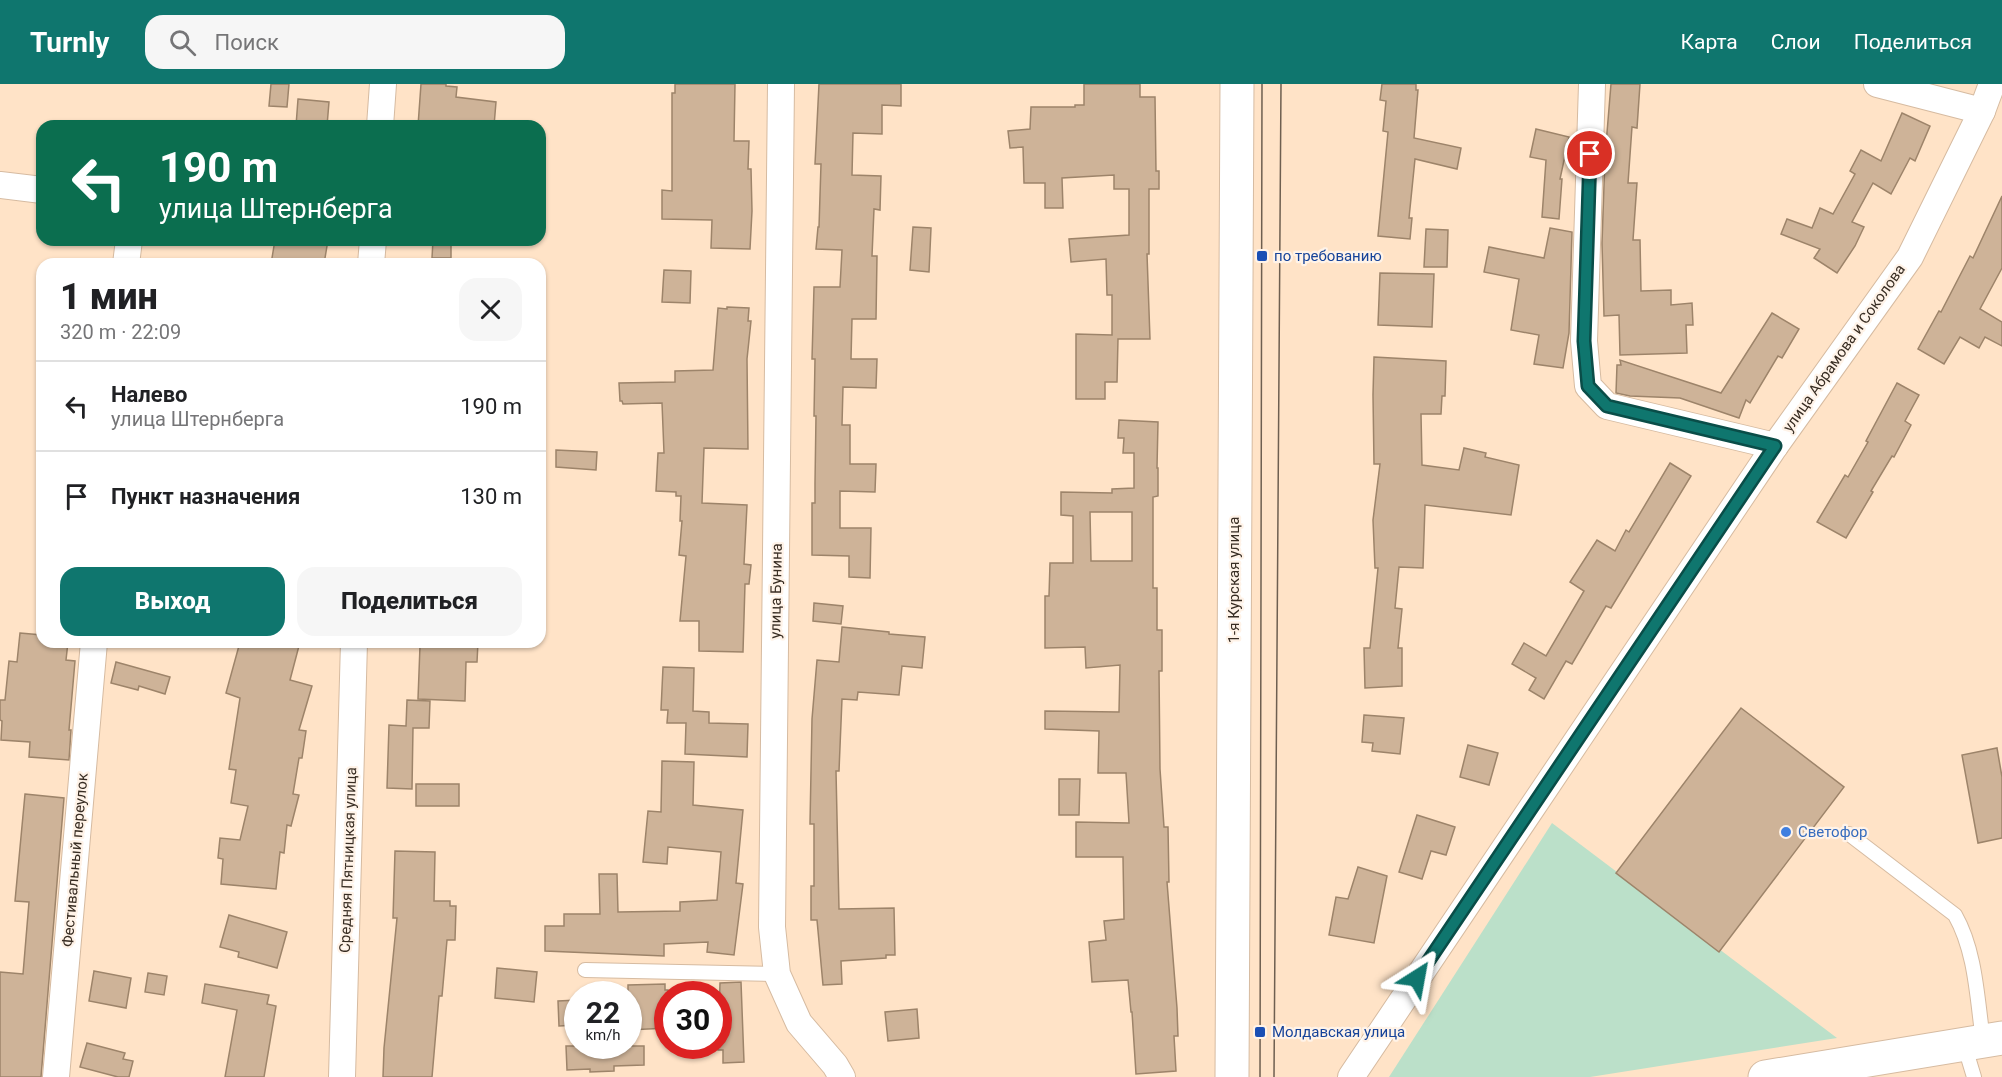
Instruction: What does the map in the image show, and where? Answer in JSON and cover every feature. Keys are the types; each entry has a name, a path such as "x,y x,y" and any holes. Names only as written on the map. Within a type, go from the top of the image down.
{"street":[{"path":"380,120 382,84"},
{"name":"улица Бунина","path":"781,84 772,927 777,974 799,1023 835,1065 842,1077"},
{"name":"1-я Курская улица","path":"1232,1077 1237,84"},
{"path":"1592,84 1584,341 1588,386 1607,406 1775,446"},
{"path":"1877,84 1982,111"},
{"name":"улица Абрамова и Соколова","path":"1351,1077 1775,446 1910,257 1982,111 1992,84"},
{"path":"0,185 36,189"},
{"name":"Фестивальный переулок","path":"56,1077 93,648"},
{"name":"Средняя Пятницкая улица","path":"342,1077 354,648"},
{"path":"1765,1077 1983,1041"}],"lane":[{"path":"1849,834 1955,915 1964,931 1969,948 1983,1041 1974,1077"},
{"path":"585,970 777,974"}],"green space":[{"path":"1552,823 1837,1038 1590,1077 1389,1077"}],"building":[{"path":"271,84 289,84 287,107 269,106"},
{"path":"421,84 446,84 446,86 457,87 456,97 496,102 494,120 418,120"},
{"path":"675,84 735,84 734,141 749,141 748,169 751,169 752,211 750,249 711,248 712,220 662,219 662,190 672,191 672,93 675,93"},
{"path":"819,84 901,84 901,106 882,105 882,134 853,133 852,175 881,176 880,210 874,209 872,256 877,256 876,319 852,319 851,359 877,359 876,388 843,387 842,425 850,425 850,464 876,464 875,492 840,491 840,528 871,528 870,578 849,577 849,556 812,555 816,416 814,416 815,359 812,359 814,287 840,287 842,250 816,249 821,164 815,164"},
{"path":"1084,84 1140,84 1140,97 1155,97 1156,171 1159,171 1159,189 1149,189 1149,254 1147,254 1150,339 1118,339 1117,382 1105,382 1105,399 1076,399 1076,334 1112,335 1112,295 1107,295 1106,259 1071,262 1069,239 1129,235 1129,189 1114,189 1114,175 1062,178 1063,208 1045,208 1045,183 1024,183 1023,147 1010,148 1008,131 1030,129 1031,107 1084,105"},
{"path":"1382,84 1416,84 1416,90 1418,90 1414,138 1461,148 1457,169 1415,159 1409,218 1412,218 1410,239 1378,236 1388,132 1383,131 1386,101 1380,100"},
{"path":"1611,84 1640,84 1637,128 1632,127 1628,183 1637,183 1633,240 1640,240 1641,291 1671,290 1671,305 1692,303 1693,325 1686,325 1687,353 1620,355 1619,315 1604,316 1602,243 1605,157"},
{"path":"298,99 329,102 328,120 296,120"},
{"path":"1902,113 1930,126 1915,161 1910,158 1891,194 1873,183 1852,222 1864,227 1855,246 1837,273 1814,258 1820,249 1781,234 1787,219 1812,228 1820,208 1833,214 1855,174 1850,171 1861,150 1881,161"},
{"path":"1536,129 1569,137 1560,179 1562,179 1559,219 1542,217 1546,160 1530,157"},
{"path":"2002,196 2002,268 1980,309 2002,322 2002,346 1985,337 1979,348 1960,337 1944,364 1918,349 1939,311 1941,312 1970,256 1973,258"},
{"path":"913,227 931,228 929,272 910,270"},
{"path":"1550,228 1572,232 1569,333 1563,368 1534,364 1539,335 1511,330 1519,279 1484,272 1489,247 1544,258"},
{"path":"1426,229 1448,230 1447,267 1424,267"},
{"path":"274,246 327,246 325,258 272,258"},
{"path":"433,246 451,246 451,258 432,258"},
{"path":"664,270 691,271 690,303 662,302"},
{"path":"1380,273 1434,274 1432,327 1378,325"},
{"path":"727,307 749,308 748,321 751,321 747,359 748,449 704,448 702,503 747,505 744,564 751,565 749,584 745,584 743,652 699,651 699,621 680,621 686,556 679,555 682,521 680,521 681,496 676,496 676,492 656,491 658,453 664,453 662,403 623,404 620,401 619,383 675,382 675,371 713,370 718,308 727,309"},
{"path":"1772,313 1799,329 1782,358 1778,356 1750,403 1746,400 1739,418 1680,398 1630,396 1616,393 1617,365 1621,365 1620,360 1721,393"},
{"path":"1374,357 1446,361 1445,396 1442,396 1441,414 1421,414 1422,465 1459,470 1464,448 1486,453 1485,457 1519,465 1511,515 1425,505 1423,568 1399,567 1395,608 1402,609 1398,648 1402,648 1402,686 1365,688 1364,648 1370,648 1378,568 1375,568 1373,520 1380,464 1374,464"},
{"path":"1897,383 1919,395 1905,421 1911,425 1846,538 1817,522 1845,475 1848,477"},
{"path":"1119,420 1158,422 1158,496 1153,497 1153,588 1157,588 1157,630 1162,630 1162,671 1159,671 1160,769 1164,827 1168,827 1169,882 1167,882 1178,1036 1174,1036 1176,1071 1136,1074 1128,980 1092,982 1089,942 1106,940 1104,921 1124,919 1123,857 1076,857 1076,822 1129,823 1126,773 1098,773 1099,731 1045,729 1045,711 1119,712 1120,665 1086,668 1085,647 1045,648 1045,596 1049,596 1050,563 1073,563 1073,516 1061,515 1061,492 1112,493 1112,489 1134,488 1134,453 1123,453 1124,438 1118,438","holes":["1090,512 1132,512 1132,561 1091,561"]},
{"path":"556,450 597,452 596,470 556,467"},
{"path":"1670,463 1691,476 1611,608 1606,606 1572,664 1566,661 1544,699 1529,690 1536,678 1512,664 1524,643 1546,656 1584,591 1570,582 1597,540 1615,551 1626,530 1629,532"},
{"path":"814,603 843,606 841,624 813,621"},
{"path":"842,627 925,637 922,668 902,666 899,695 858,692 857,700 842,699 839,771 836,771 839,909 894,908 895,955 886,955 886,958 841,961 842,984 823,985 817,920 811,920 811,886 814,886 814,824 810,824 812,719 817,660 839,662"},
{"path":"20,633 36,634 36,648 67,648 66,660 75,661 69,730 71,730 69,760 29,757 30,742 1,740 0,700 5,700 9,661 17,662"},
{"path":"238,648 298,648 290,680 312,686 299,730 306,731 293,794 299,795 291,826 287,825 284,853 280,852 276,889 221,884 223,859 218,858 220,838 240,840 248,806 231,803 236,770 229,769 240,698 226,693"},
{"path":"420,648 478,648 477,662 466,662 465,701 418,699"},
{"path":"116,662 170,677 165,694 139,686 138,690 111,683"},
{"path":"663,667 694,668 693,711 709,712 709,723 748,724 747,757 685,754 686,723 667,723 668,710 661,710"},
{"path":"407,700 430,701 429,728 413,728 412,789 387,788 389,725 406,726"},
{"path":"1741,708 1844,787 1719,952 1616,873"},
{"path":"1364,715 1404,718 1400,754 1372,751 1373,743 1362,742"},
{"path":"1468,745 1498,753 1489,785 1460,777"},
{"path":"1997,748 2002,777 2002,838 1978,843 1962,755"},
{"path":"662,761 694,762 693,805 743,810 736,883 743,884 734,955 707,952 708,942 664,944 664,956 545,951 545,926 564,926 564,914 600,914 599,874 617,874 618,912 680,911 680,902 717,900 721,852 668,847 667,864 643,862 648,811 661,812"},
{"path":"1059,779 1080,779 1079,815 1059,815"},
{"path":"416,784 459,784 459,806 416,806"},
{"path":"25,794 64,798 41,1077 0,1077 0,972 23,974 29,902 15,901"},
{"path":"1417,815 1455,827 1446,855 1431,851 1422,879 1399,872"},
{"path":"395,851 435,852 434,901 450,901 450,906 456,906 455,940 447,940 442,996 439,996 432,1077 383,1077 397,918 393,918"},
{"path":"1358,867 1387,876 1374,943 1329,935 1336,897 1348,899"},
{"path":"229,915 287,932 277,968 238,957 239,952 220,947"},
{"path":"497,968 537,972 534,1002 495,998"},
{"path":"94,971 131,978 126,1008 89,1001"},
{"path":"148,973 167,976 164,995 145,992"},
{"path":"732,982 741,982 744,1062 723,1063 723,1059 732,1059"},
{"path":"205,984 269,995 267,1004 276,1006 264,1077 225,1077 237,1010 202,1003"},
{"path":"654,984 654,1029 642,1029 642,985"},
{"path":"558,1001 564,1001 564,1026 559,1026"},
{"path":"917,1009 919,1038 888,1041 885,1012"},
{"path":"87,1043 125,1053 123,1059 133,1061 129,1077 118,1077 80,1067"},
{"path":"642,1046 644,1046 644,1065 614,1066 614,1071 567,1070 567,1059 642,1059"}],"tram line":[{"path":"1260,1077 1262,84"},
{"path":"1274,1077 1281,84"}],"place":[{"name":"по требованию","path":"1262,256"},
{"name":"Светофор","path":"1786,832"},
{"name":"Молдавская улица","path":"1260,1032"}],"route":[{"path":"1417,978 1775,446 1607,406 1588,386 1584,341 1590,154"}]}
